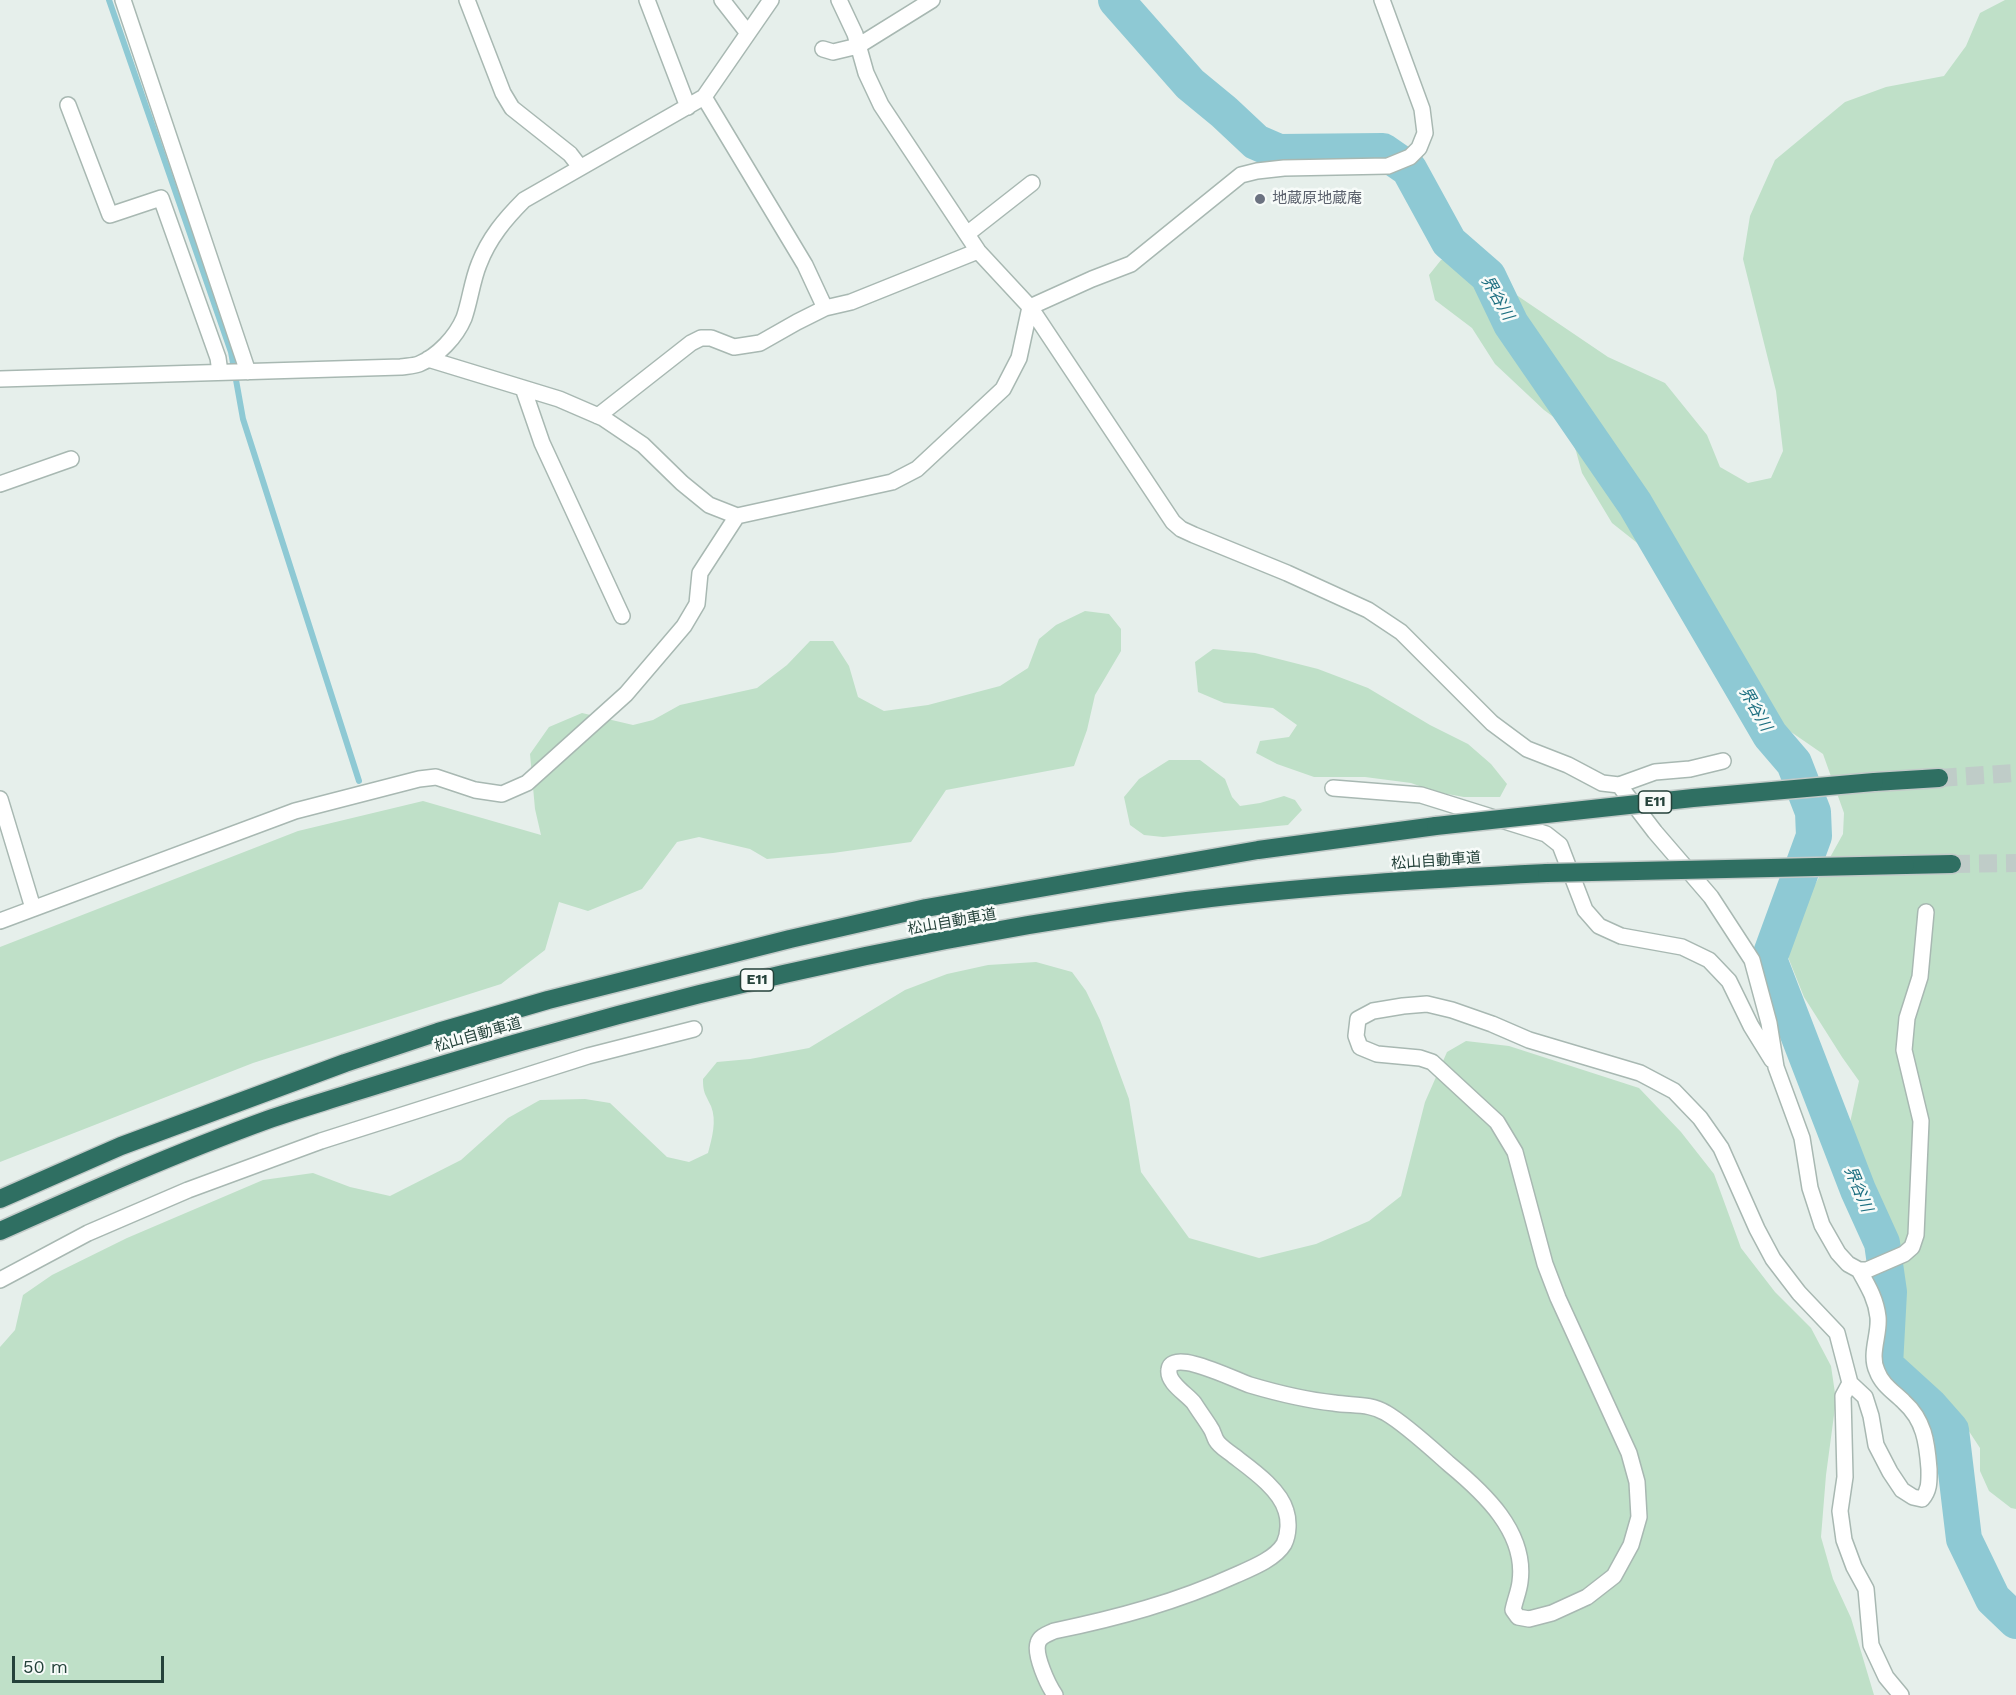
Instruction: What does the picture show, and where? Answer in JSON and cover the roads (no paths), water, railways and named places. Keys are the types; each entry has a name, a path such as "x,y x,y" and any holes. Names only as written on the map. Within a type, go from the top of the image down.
{"highway":[{"name":"松山自動車道","path":"0,1199 121,1146 345,1063 438,1032 548,1000 790,939 926,908 1247,852 1436,826 1693,798 1939,778"},
{"name":"松山自動車道","path":"0,1231 109,1183 279,1117 454,1061 613,1016 796,971 936,942 1187,902 1315,887 1547,873 1952,864"}],"street":[{"path":"123,0 234,372"},
{"path":"467,0 503,93 512,108 570,154 580,168"},
{"path":"647,0 688,107"},
{"path":"722,0 747,32"},
{"path":"0,379 417,365 444,347 456,333 463,319 479,265 492,236 507,217 524,200 704,96 714,85 747,32 771,0"},
{"path":"839,0 855,34 866,73 881,105 978,251 1030,307 1164,510 1181,529 1368,610 1401,632 1491,723 1527,749 1568,765 1602,783 1619,785 1655,772 1690,769 1723,761"},
{"path":"823,49 833,52 858,46 932,0"},
{"path":"1030,307 1131,264 1241,175 1284,168 1388,166 1410,157 1419,148 1425,133 1422,109 1382,0"},
{"path":"704,96 805,265 825,308"},
{"path":"68,105 110,215 161,198 218,358 234,372"},
{"path":"967,234 1032,183"},
{"path":"598,416 691,343 701,338 711,338 734,347 760,343 825,308 851,302 978,251"},
{"path":"429,359 559,399 598,416 643,445 682,483 709,505 737,516 892,482 917,469 1003,389 1019,358 1030,307"},
{"path":"523,388 542,443 622,616"},
{"path":"0,484 71,459"},
{"path":"0,921 295,811 419,779 435,777 475,790 502,794 527,783 626,694 684,626 697,604 700,573 737,516"},
{"path":"1619,785 1655,832 1711,897 1752,960 1769,1023 1776,1067 1802,1138 1810,1188 1822,1225 1838,1253 1848,1264 1863,1270 1904,1254 1912,1247 1916,1234 1921,1121 1904,1050 1907,1018 1920,977 1926,912"},
{"path":"1333,788 1421,795 1546,834 1560,845 1585,910 1599,926 1621,936 1682,946 1709,960 1729,981 1751,1026 1776,1067"},
{"path":"0,799 33,908"},
{"path":"1055,1695 1038,1653 1038,1643 1042,1636 1054,1631 1172,1602 1250,1569 1268,1558 1284,1544 1288,1533 1286,1509 1279,1497 1261,1477 1216,1440 1192,1401 1168,1373 1169,1366 1173,1362 1193,1363 1251,1385 1295,1397 1336,1404 1363,1405 1386,1413 1474,1484 1506,1525 1517,1546 1520,1565 1520,1582 1513,1610 1518,1617 1529,1619 1552,1613 1587,1598 1614,1576 1631,1545 1639,1517 1637,1482 1629,1454 1558,1298 1545,1264 1515,1152 1497,1122 1432,1062 1420,1058 1377,1054 1360,1047 1356,1036 1358,1019 1373,1011 1427,1004 1452,1010 1528,1040 1640,1073 1674,1091 1700,1118 1721,1148 1756,1229 1773,1259 1799,1293 1837,1333 1850,1383 1864,1397 1871,1416 1876,1445 1890,1472 1902,1490 1913,1497 1922,1498 1928,1492 1929,1485 1925,1436 1918,1416 1884,1384 1875,1369 1874,1345 1879,1319 1875,1299 1863,1270"},
{"path":"0,1280 98,1228 188,1190 321,1141 588,1056 694,1029"},
{"path":"1850,1383 1843,1396 1845,1477 1840,1511 1844,1540 1866,1589 1871,1645 1886,1677 1901,1695"}],"waterway":[{"path":"109,0 231,352 243,419 359,781"},
{"name":"界谷川","path":"1116,0 1190,84 1256,142 1279,152 1383,151 1409,169 1449,242 1488,276 1511,324 1635,504 1770,735 1794,763 1813,812 1814,836 1769,959 1858,1190 1882,1243 1889,1292 1885,1365 1929,1405 1951,1430 1964,1539 1993,1599 2016,1621"}],"tunnel":[{"path":"1939,778 2016,773"},
{"path":"1952,864 2016,863"}],"place":[{"name":"地蔵原地蔵庵","path":"1260,199"}]}
